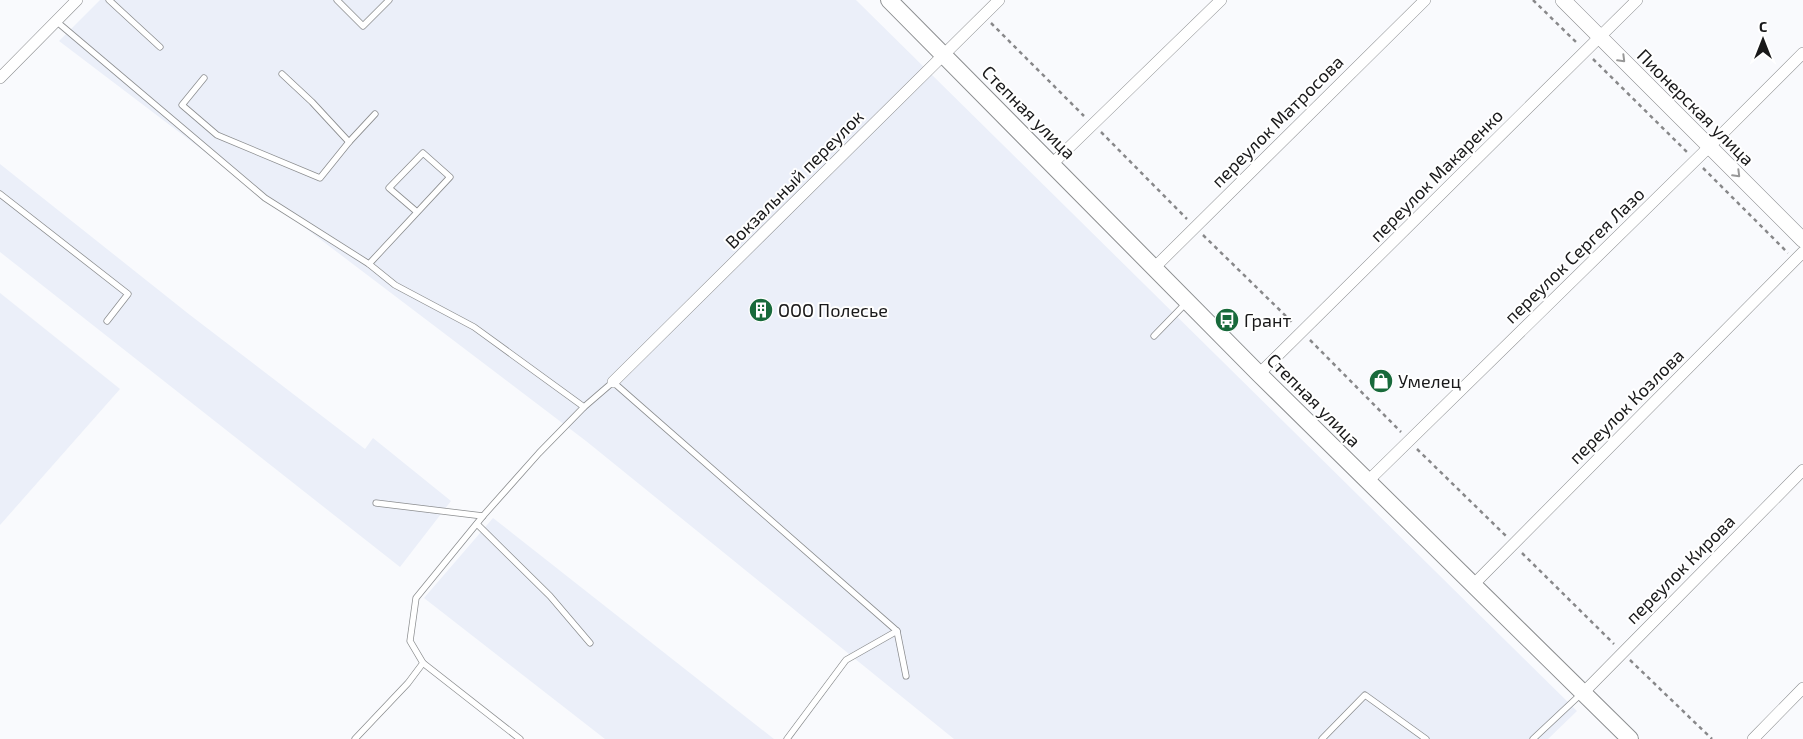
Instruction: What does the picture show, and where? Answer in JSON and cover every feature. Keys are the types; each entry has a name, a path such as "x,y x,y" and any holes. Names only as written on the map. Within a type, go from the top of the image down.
{"main road":[{"name":"Степная улица","path":"889,0 1259,374 1630,739"}],"street":[{"path":"0,78 77,0"},
{"name":"Вокзальный переулок","path":"613,382 999,0"},
{"path":"1052,164 1221,0"},
{"name":"переулок Матросова","path":"1154,268 1425,0"},
{"name":"Пионерская улица","path":"1562,0 1803,240"},
{"name":"переулок Макаренко","path":"1259,374 1637,0"},
{"name":"переулок Сергея Лазо","path":"1368,481 1803,54"},
{"name":"переулок Козлова","path":"1473,585 1799,256"},
{"name":"переулок Кирова","path":"1582,693 1803,470"},
{"path":"1753,739 1803,688"}],"lane":[{"path":"109,0 160,47"},
{"path":"337,0 363,26 388,0"},
{"path":"56,21 265,198 369,264 395,285 474,327 584,407"},
{"path":"282,74 312,102 349,142"},
{"path":"204,78 182,105 217,135 320,178 375,114"},
{"path":"369,264 450,177 423,153 389,188 417,212"},
{"path":"0,194 128,294 107,321"},
{"path":"1154,336 1188,302"},
{"path":"520,739 423,663 410,641 416,598 483,516 584,407 613,382 897,631 906,676"},
{"path":"376,503 483,516"},
{"path":"477,524 550,596 590,643"},
{"path":"786,739 846,660 897,631"},
{"path":"355,739 408,683 423,663"},
{"path":"1533,739 1582,693"},
{"path":"1322,739 1365,695 1426,739"}],"path":[{"path":"1533,0 1695,161 1799,256"},
{"path":"984,15 1622,653 1712,739"}],"shaded area":[{"path":"100,0 856,0 1577,711 1548,739 954,739 586,441 59,41"},
{"path":"0,164 190,315 365,449 373,438 451,501 400,567 0,252"},
{"path":"0,293 120,389 0,525"},
{"path":"493,518 774,739 605,739 424,598"}],"place":[{"name":"ООО Полесье","path":"761,310"},
{"name":"Грант","path":"1227,320"},
{"name":"Умелец","path":"1381,381"}]}
